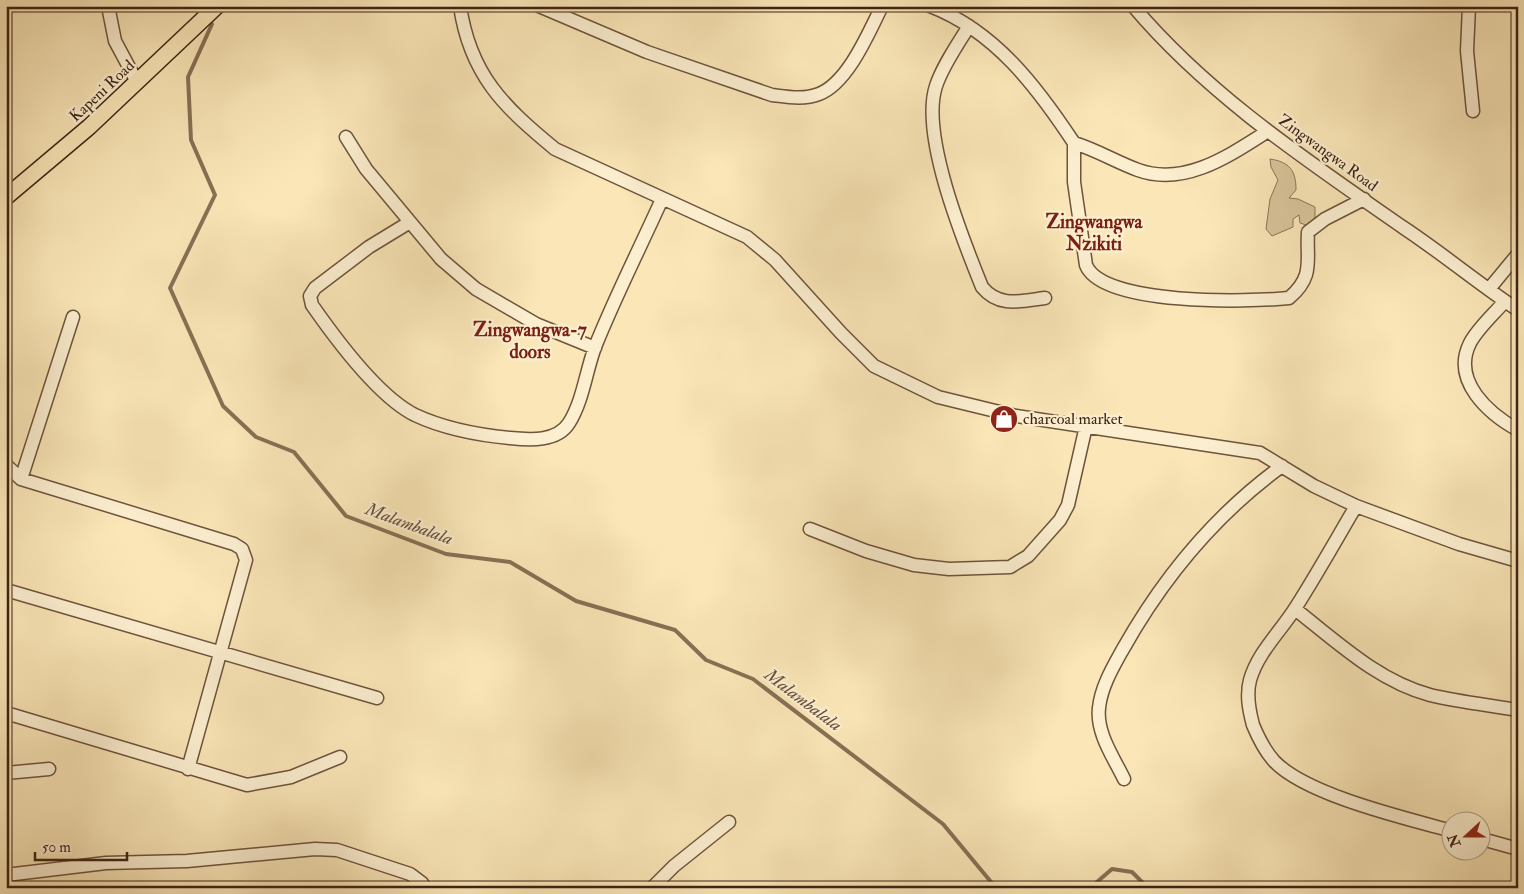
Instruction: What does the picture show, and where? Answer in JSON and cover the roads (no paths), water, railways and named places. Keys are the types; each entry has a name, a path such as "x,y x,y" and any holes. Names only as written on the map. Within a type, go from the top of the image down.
{"main road":[{"name":"Kapeni Road","path":"6,197 89,128 212,11"}],"street":[{"path":"108,6 115,41 137,82"},
{"path":"460,6 470,47 481,73 499,96 529,127 555,149 747,237 775,260 841,333 874,366 908,384 938,397 971,407 1016,416 1260,452 1314,486 1356,506 1459,544 1518,561"},
{"path":"539,6 647,52 772,95 791,98 821,94 838,82 858,53 882,6"},
{"path":"930,6 969,26 1008,57 1074,143 1077,207 1086,265 1089,274 1095,279 1147,294 1190,300 1289,298 1298,290 1307,275 1309,261 1308,232 1325,219 1364,199"},
{"name":"Zingwangwa Road","path":"1133,6 1187,65 1268,130 1447,257 1518,310"},
{"path":"1469,6 1468,51 1474,111"},
{"path":"969,26 936,86 932,115 936,146 953,206 982,287 990,297 1002,302 1045,298"},
{"path":"1074,143 1090,148 1138,170 1158,174 1181,173 1202,168 1224,159 1268,130"},
{"path":"346,137 366,169 441,259 476,290 536,324 595,348"},
{"path":"410,222 369,247 315,288 310,296 312,305 327,326 383,393 414,414 438,424 471,433 525,440 544,439 556,434 569,423 595,348 662,199"},
{"path":"1489,289 1518,254"},
{"path":"1505,301 1470,343 1466,354 1467,378 1481,402 1518,430"},
{"path":"21,479 73,317"},
{"path":"810,529 866,551 914,565 949,569 1010,566 1028,556 1060,520 1068,505 1086,426"},
{"path":"1124,779 1100,730 1098,710 1112,668 1154,598 1180,562 1252,487 1282,466"},
{"path":"7,467 21,479 234,544 242,549 246,560 188,769"},
{"path":"1356,506 1295,609 1275,634 1251,678 1248,694 1250,716 1257,736 1274,761 1294,777 1330,793 1442,828"},
{"path":"6,590 377,698"},
{"path":"1295,609 1368,667 1399,682 1430,695 1518,710"},
{"path":"6,713 247,786 291,777 340,757"},
{"path":"6,773 48,769"},
{"path":"652,888 674,866 729,822"},
{"path":"1492,842 1518,849"},
{"path":"6,875 106,863 188,861 315,849 337,850 402,871 422,883 425,888"}],"waterway":[{"name":"Malambalala","path":"212,24 188,77 191,140 215,195 170,288 223,406 256,437 294,452 346,516 446,554 510,562 576,601 675,630 706,660 753,679 943,824 996,888"},
{"name":"Malambalala","path":"1090,888 1112,869 1132,872 1148,888"}],"place":[{"name":"charcoal market","path":"1004,419"}],"district":[{"name":"Zingwangwa Nzikiti","path":"1094,233"},
{"name":"Zingwangwa-7 doors","path":"530,341"}]}
